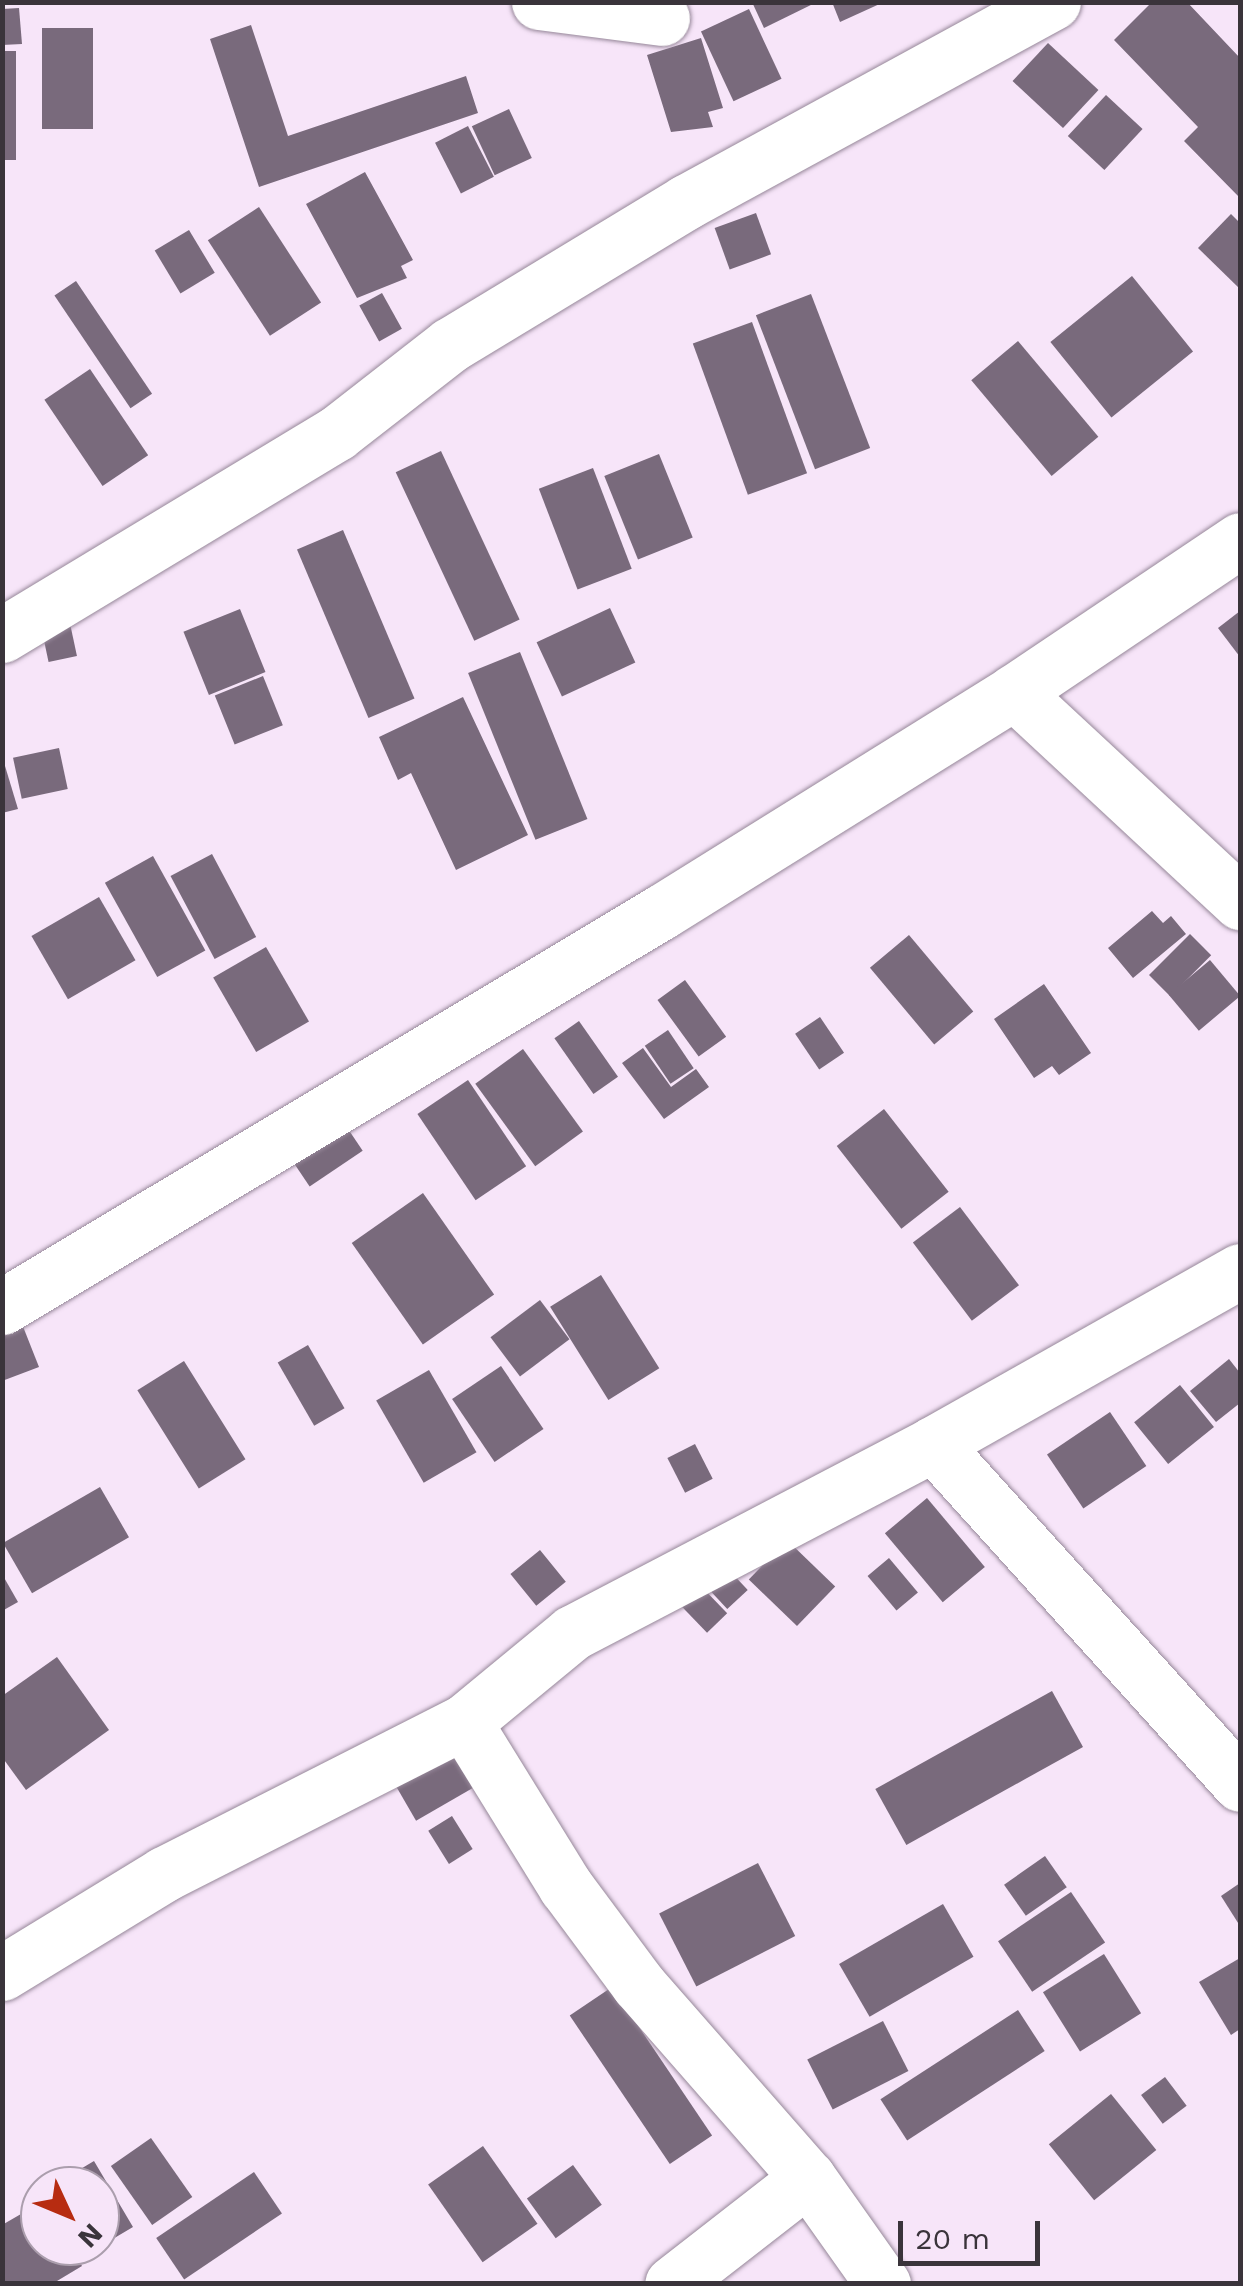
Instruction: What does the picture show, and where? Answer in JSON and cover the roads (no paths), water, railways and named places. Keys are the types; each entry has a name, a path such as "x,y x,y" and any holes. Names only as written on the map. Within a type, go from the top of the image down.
{"street":[{"path":"539,2 662,18"},
{"path":"2,636 337,433 450,346 686,202 1053,2"},
{"path":"2,1307 1014,692 1240,540"},
{"path":"1014,692 1240,902"},
{"path":"2,1972 164,1874 464,1722 572,1633 933,1444 1240,1271"},
{"path":"933,1444 1240,1784"},
{"path":"464,1722 566,1887 638,1984 808,2178 883,2284"},
{"path":"672,2284 808,2178"}]}
